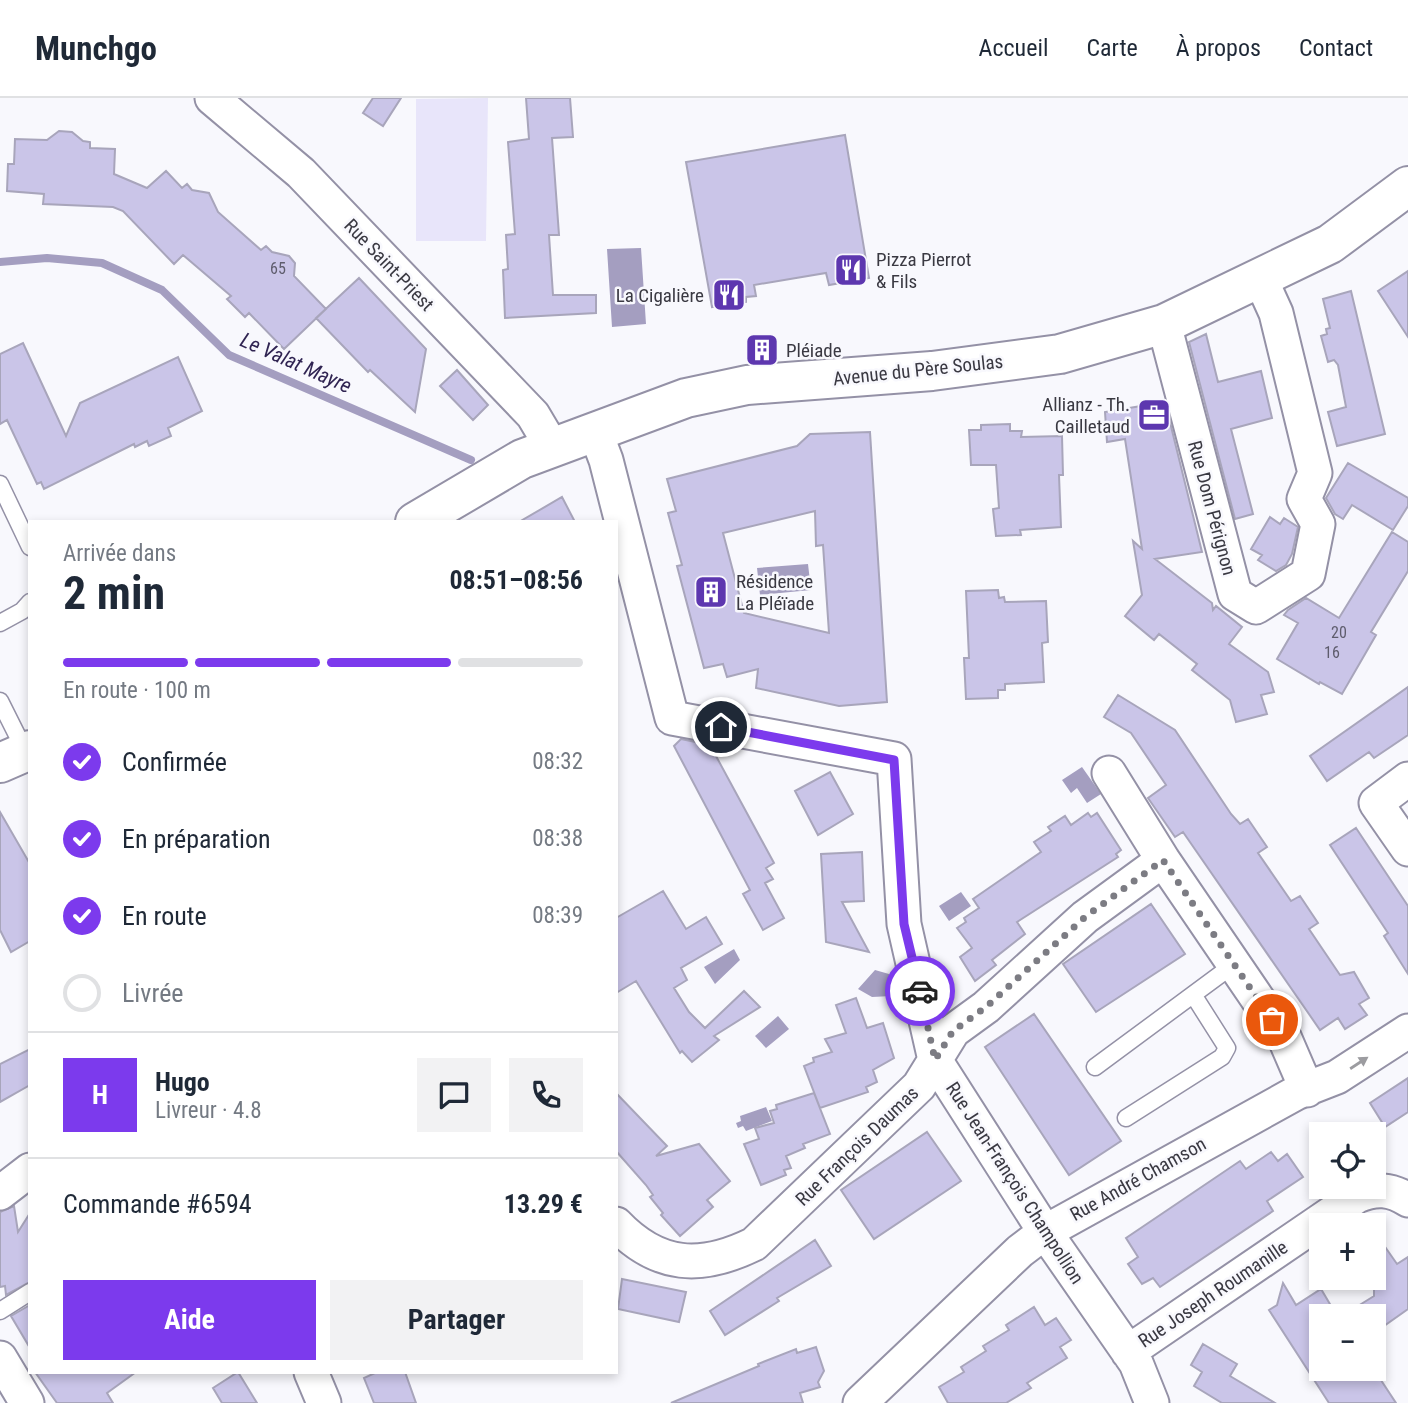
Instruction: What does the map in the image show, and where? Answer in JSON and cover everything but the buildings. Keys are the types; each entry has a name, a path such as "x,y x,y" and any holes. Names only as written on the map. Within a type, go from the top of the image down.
{"main road":[{"name":"Avenue du Père Soulas","path":"418,520 522,459 686,398 725,389 932,371 1060,354 1164,324 1261,280 1330,244 1408,186"}],"street":[{"name":"Rue Saint-Priest","path":"212,98 301,173 339,212 533,415 551,446"},
{"name":"Rue Dom Pérignon","path":"1164,324 1235,594 1256,607 1319,581 1318,524 1304,499 1315,473 1276,313 1261,280"},
{"name":"Rue Jean-François Champollion","path":"595,431 606,460 616,520"},
{"name":"Rue Jean-François Champollion","path":"618,533 626,582 672,718 894,760 904,924 935,1060 1045,1232 1136,1363 1152,1403"},
{"path":"1109,773 1163,860 1285,1039 1307,1090"},
{"path":"1408,779 1376,803 1408,849"},
{"name":"Rue François Daumas","path":"618,1226 635,1244 663,1256 701,1263 727,1257 745,1248 802,1201 889,1111 919,1086 953,1031 986,1007 1085,917 1163,860"},
{"name":"Rue André Chamson","path":"860,1403 1020,1251 1045,1232 1220,1133 1337,1077 1408,1031"},
{"path":"0,1193 28,1172"},
{"name":"Rue Joseph Roumanille","path":"1128,1352 1357,1196 1368,1191 1387,1191 1408,1200"},
{"path":"0,1358 27,1403"},
{"path":"313,1374 324,1403"}],"lane":[{"path":"0,484 28,543"},
{"path":"0,623 22,611 28,604"},
{"path":"0,702 21,756"},
{"path":"1095,1067 1233,965"},
{"path":"1126,1118 1222,1057 1227,1048 1194,996"},
{"path":"0,1311 28,1294"}],"shaded area":[{"path":"488,98 486,241 416,241 416,99"},
{"path":"641,248 646,324 612,327 607,249"},
{"path":"808,564 811,590 760,595 757,568"},
{"path":"1082,767 1101,794 1087,803 1077,788 1071,793 1062,780"},
{"path":"961,892 971,906 949,921 939,906"},
{"path":"734,949 740,960 715,984 704,967"},
{"path":"875,970 889,974 892,996 872,997 858,989"},
{"path":"778,1016 789,1029 766,1048 755,1036"},
{"path":"766,1107 772,1121 746,1131 743,1126 738,1128 736,1123 741,1121 740,1116"}],"waterway":[{"name":"Le Valat Mayre","path":"0,262 47,258 102,263 162,290 229,355 471,460"}],"way so far":[{"path":"920,991 935,1060 953,1031 986,1007 1085,917 1163,860 1272,1020"}],"place":[{"name":"Pizza Pierrot & Fils","path":"851,270"},
{"name":"La Cigalière","path":"729,295"},
{"name":"Pléiade","path":"762,350"},
{"name":"Allianz - Th. Cailletaud","path":"1154,415"},
{"name":"Résidence La Pléïade","path":"711,592"}],"route":[{"path":"721,727 894,760 904,924 920,991"}]}
